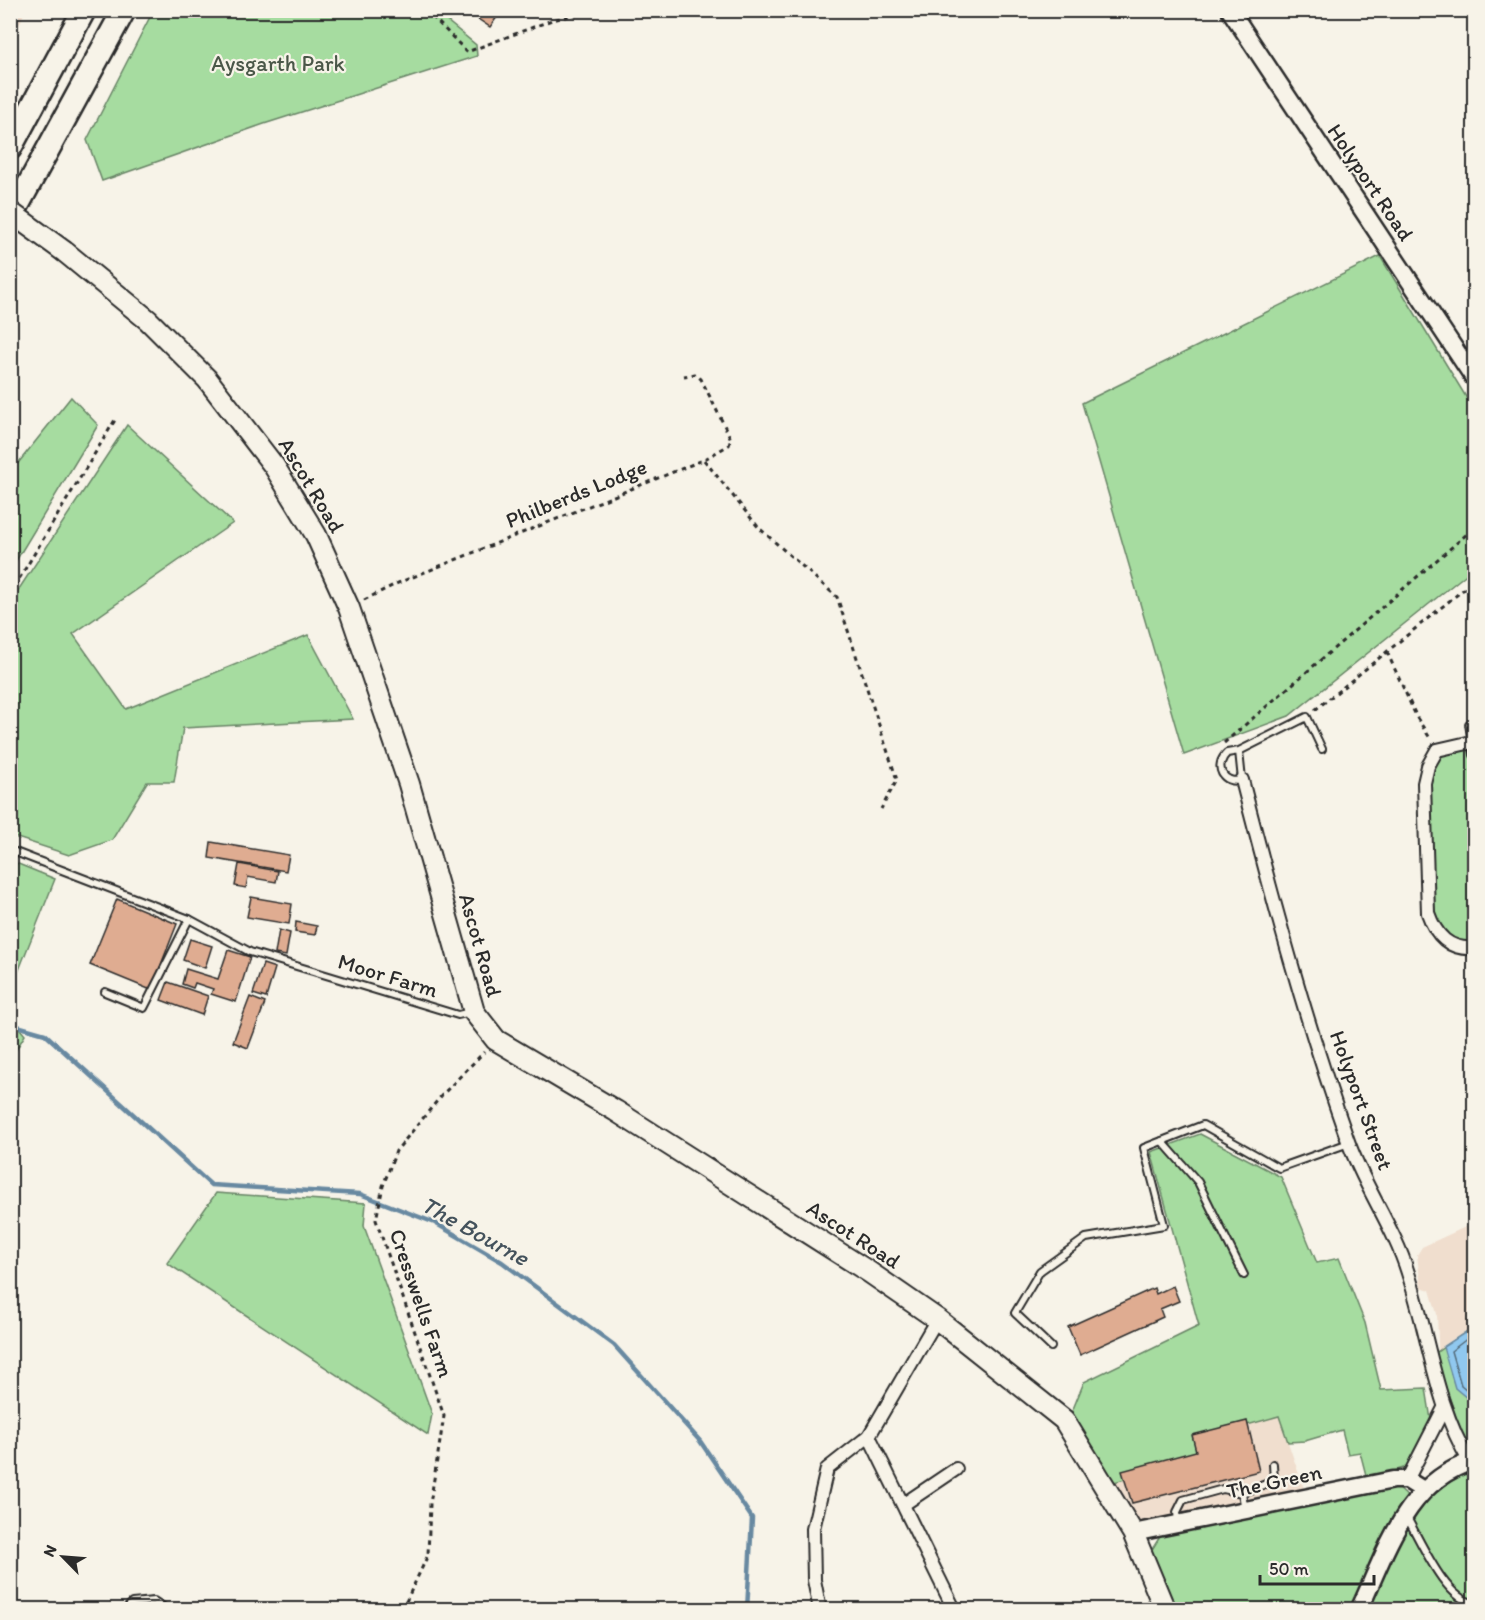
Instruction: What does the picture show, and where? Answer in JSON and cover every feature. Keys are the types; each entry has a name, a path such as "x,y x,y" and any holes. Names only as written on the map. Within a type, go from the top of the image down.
{"highway":[{"path":"10,148 84,10"},
{"path":"10,219 124,10"}],"main road":[{"name":"Ascot Road","path":"10,213 65,252 155,326 207,379 242,421 303,511 349,608 409,784 474,1012 496,1040 616,1111 869,1272 937,1319 1064,1420 1133,1533 1165,1610"}],"street":[{"name":"Holyport Road","path":"1230,10 1474,378"},
{"path":"1473,748 1437,750 1428,766 1424,783 1428,913 1434,930 1447,943 1466,949 1474,948"},
{"name":"Holyport Street","path":"1242,780 1275,910 1349,1143 1408,1272 1444,1408 1457,1442 1470,1462"},
{"path":"820,1610 814,1580 813,1529 827,1469 869,1436 937,1319"},
{"path":"1423,1490 1407,1480 1444,1408"},
{"path":"869,1436 954,1609"},
{"path":"1359,1610 1405,1513 1423,1490 1444,1475 1470,1462"},
{"path":"904,1504 956,1469"},
{"name":"The Green","path":"1133,1533 1363,1486 1407,1480"}],"lane":[{"path":"1239,751 1242,780 1235,782 1224,777 1220,764 1227,753 1239,751 1307,717 1322,749"},
{"path":"1469,724 1473,748"},
{"name":"Moor Farm","path":"10,850 189,919 250,952 458,1015 474,1012"},
{"path":"105,992 144,1008 189,919"},
{"path":"1051,1347 1015,1313 1040,1271 1086,1238 1164,1225 1144,1148 1203,1125 1280,1168 1349,1143"},
{"path":"1162,1141 1198,1182 1244,1275"},
{"path":"1470,1462 1474,1479"},
{"path":"1177,1523 1177,1512 1183,1500 1223,1489 1242,1493 1274,1481 1273,1464"},
{"path":"1242,1493 1245,1511"},
{"path":"1405,1513 1452,1593 1465,1602 1474,1603"},
{"path":"125,1610 132,1603 154,1601 168,1610"}],"path":[{"path":"426,10 467,52 552,21 596,10"},
{"path":"646,10 673,15 690,10"},
{"name":"Philberds Lodge","path":"349,608 398,583 703,460 729,445 731,439 702,379 695,374 684,376"},
{"path":"10,594 115,420"},
{"path":"703,460 759,528 837,597 897,780 881,810"},
{"path":"1227,753 1224,741 1474,528"},
{"path":"1307,717 1474,581"},
{"path":"1387,652 1417,718 1437,750"},
{"name":"Cresswells Farm","path":"402,1610 428,1555 430,1504 444,1416 376,1220 383,1186 396,1151 442,1095 496,1040"}],"shaded area":[{"path":"10,11 25,11 11,44"},
{"path":"1474,1223 1474,1347 1439,1367 1437,1314 1430,1290 1421,1287 1417,1255 1422,1247"},
{"path":"1084,1382 1279,1416 1305,1492 1140,1525 1071,1414"}],"green space":[{"name":"Aysgarth Park","path":"153,11 435,11 476,45 477,56 264,124 102,181 87,140"},
{"path":"1380,256 1474,410 1474,568 1289,716 1184,755 1082,403"},
{"path":"71,397 98,425 11,569 11,472"},
{"path":"127,425 233,523 73,634 126,709 308,635 353,719 183,728 174,782 147,782 112,840 69,855 11,836 11,601"},
{"path":"1472,742 1474,755 1474,948 1434,930 1424,783 1437,750"},
{"path":"11,861 55,879 11,990"},
{"path":"11,1018 25,1035 11,1058"},
{"path":"1200,1134 1281,1177 1317,1263 1339,1258 1365,1323 1381,1390 1426,1388 1431,1420 1407,1467 1367,1479 1360,1452 1348,1454 1342,1430 1305,1441 1288,1442 1279,1416 1194,1440 1199,1460 1114,1482 1071,1414 1084,1382 1199,1326 1151,1152"},
{"path":"216,1193 366,1203 364,1226 432,1414 428,1435 167,1263"},
{"path":"1469,1330 1474,1334 1474,1468 1434,1354"},
{"path":"1474,1468 1474,1608 1358,1610 1354,1604 1350,1610 1176,1609 1151,1551 1161,1535 1396,1486 1419,1507 1447,1484"}],"water":[{"path":"1469,1330 1474,1334 1474,1404 1455,1388 1443,1347"}],"building":[{"path":"484,10 502,10 490,27 478,19"},
{"path":"211,842 289,855 286,871 209,858"},
{"path":"239,864 278,871 276,882 248,877 246,888 235,886"},
{"path":"251,897 292,904 289,924 247,917"},
{"path":"117,899 177,924 151,990 90,965"},
{"path":"296,922 317,926 315,935 295,932"},
{"path":"279,930 290,933 286,956 275,954"},
{"path":"190,939 212,946 205,968 183,960"},
{"path":"228,950 250,957 236,1002 211,994 213,989 195,983 193,988 182,984 186,969 218,979"},
{"path":"263,964 275,968 266,998 253,994"},
{"path":"168,982 208,996 202,1015 161,1000"},
{"path":"250,997 265,1003 248,1048 233,1042"},
{"path":"1173,1286 1179,1301 1160,1309 1163,1317 1080,1355 1068,1327 1154,1288 1156,1294"},
{"path":"1247,1421 1259,1471 1132,1503 1122,1471 1196,1451 1192,1435"}],"waterway":[{"name":"The Bourne","path":"10,1024 45,1034 211,1185 360,1194 435,1223 502,1262 614,1345 700,1441 752,1518 747,1610"}]}
